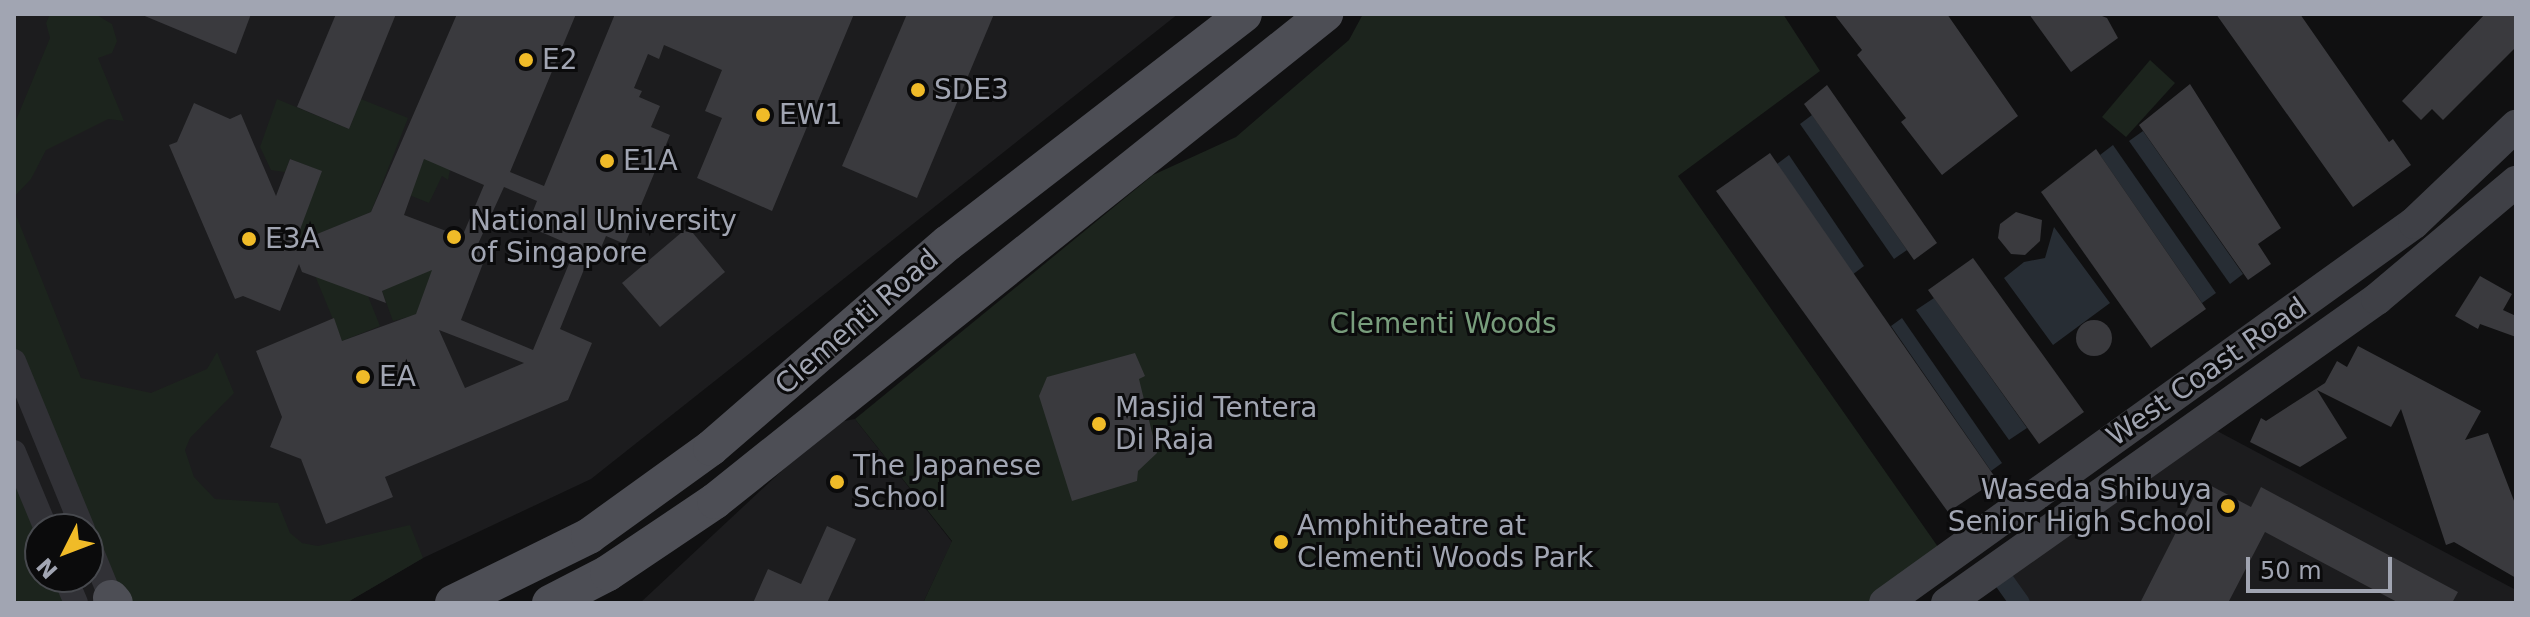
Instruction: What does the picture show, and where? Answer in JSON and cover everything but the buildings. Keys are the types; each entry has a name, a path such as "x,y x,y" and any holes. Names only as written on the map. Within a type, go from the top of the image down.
{"main road":[{"name":"Clementi Road","path":"453,603 589,536 711,448 948,243 1244,14"},
{"name":"Clementi Road","path":"550,603 608,573 726,492 1325,14"},
{"name":"West Coast Road","path":"1885,603 2414,223 2516,126"},
{"name":"West Coast Road","path":"1953,601 2377,299 2516,182"}],"street":[{"path":"15,366 76,513"},
{"path":"14,452 39,513"},
{"path":"1930,569 1953,601"}],"shaded area":[{"name":"National University of Singapore","path":"14,14 1178,14 591,479 423,558 346,603 14,603"},
{"path":"1812,115 1907,250 1894,259 1800,124"},
{"path":"2143,131 2243,274 2230,284 2129,141"},
{"path":"2113,145 2216,293 2202,303 2100,155"},
{"path":"1789,155 1864,266 1852,275 1777,164"},
{"path":"2054,227 2110,303 2053,345 2004,278 2024,262 2045,258"},
{"path":"1934,298 2027,428 2009,440 1916,310"},
{"path":"1902,318 2002,463 1991,471 1891,326"},
{"name":"The Japanese School","path":"855,419 952,542 923,603 640,603 833,423"},
{"name":"Waseda Shibuya Senior High School","path":"2206,425 2516,590 2516,603 2028,603 2005,575"}],"green space":[{"path":"50,14 95,14 112,24 117,41 112,53 98,58 124,121 108,119 46,150 31,179 14,197 14,125 50,38 46,23"},
{"name":"Clementi Woods","path":"1363,14 1783,14 1820,71 1678,176 1943,554 1876,603 923,603 952,541 855,419 1153,175 1236,137 1349,40"},
{"path":"2150,60 2175,83 2126,137 2102,117"},
{"path":"277,99 349,129 361,99 408,118 371,212 318,234 368,296 380,326 342,341 285,203 321,171 290,159 285,172 271,170 260,147"},
{"path":"436,130 450,170 448,180 442,176 429,203 409,195"},
{"path":"14,210 81,378 151,393 207,369 217,352 234,393 190,438 185,450 194,477 215,499 278,503 290,533 302,543 318,546 410,525 423,558 346,603 115,603 104,577 104,513 77,513 14,361"},
{"path":"458,249 416,315 393,321 382,291"},
{"path":"14,452 35,513 24,513 24,593 72,593 76,603 14,603"}],"waterway":[{"path":"1995,568 2020,603"}],"place":[{"name":"E2","path":"526,60"},
{"name":"SDE3","path":"918,90"},
{"name":"EW1","path":"763,115"},
{"name":"E1A","path":"607,161"},
{"name":"National University of Singapore","path":"454,237"},
{"name":"E3A","path":"249,239"},
{"name":"EA","path":"363,377"},
{"name":"Masjid Tentera Di Raja","path":"1099,424"},
{"name":"The Japanese School","path":"837,482"},
{"name":"Waseda Shibuya Senior High School","path":"2228,506"},
{"name":"Amphitheatre at Clementi Woods Park","path":"1281,542"}]}
